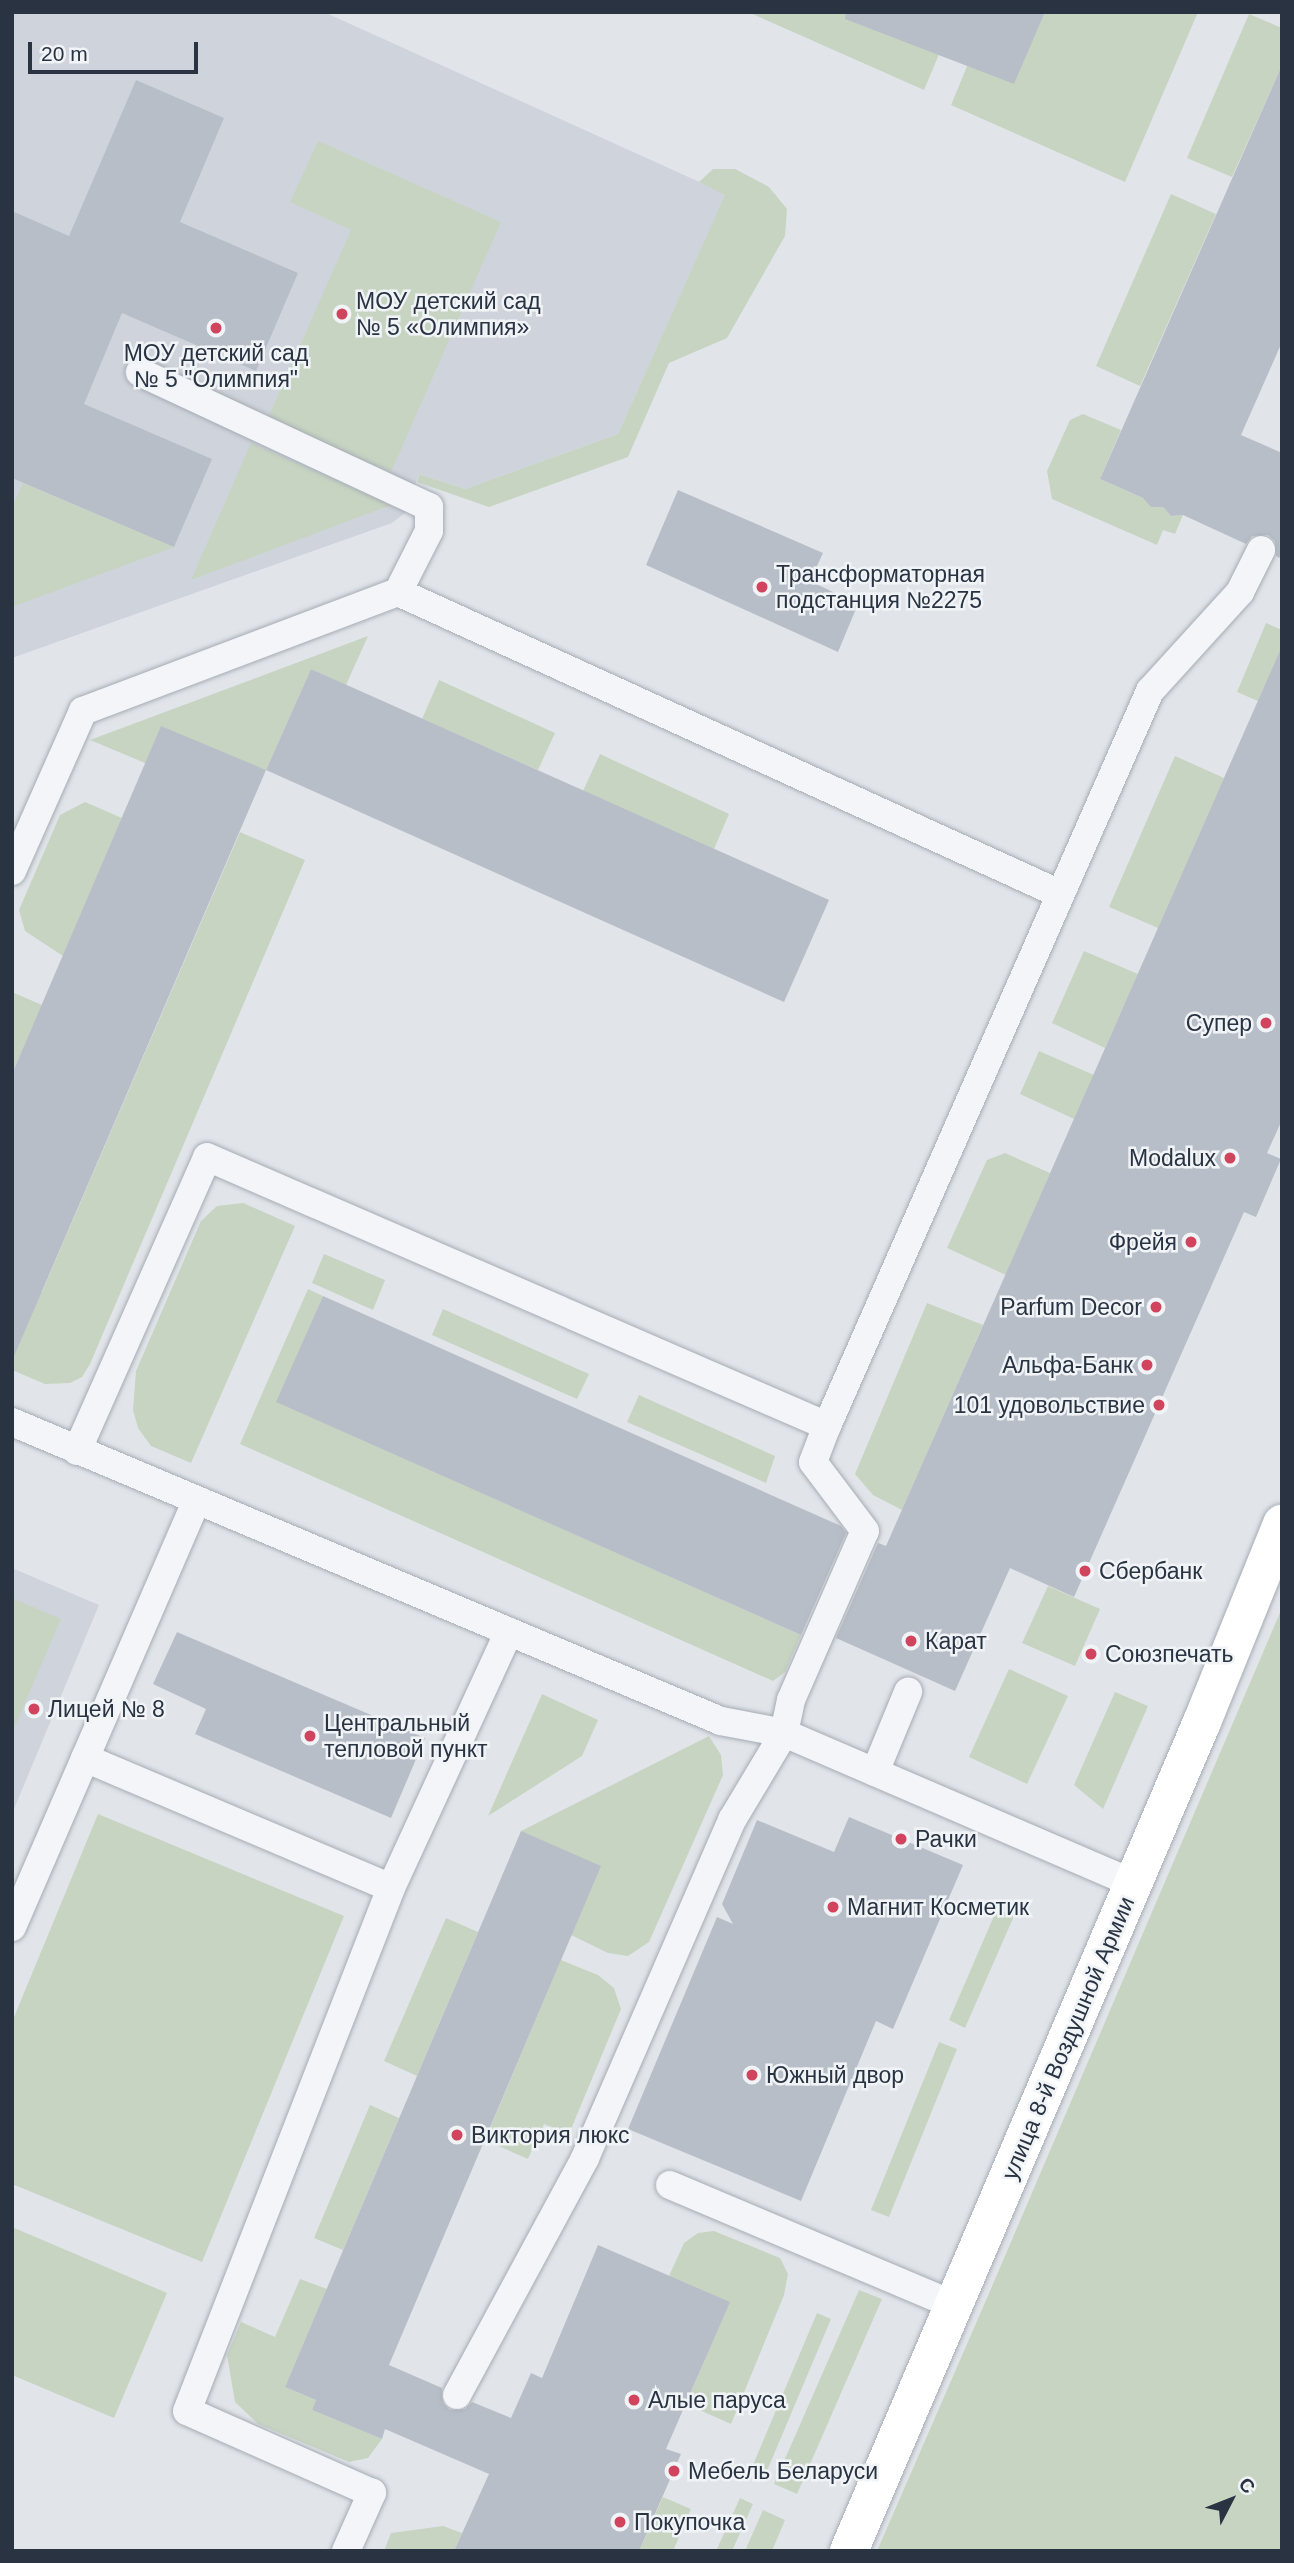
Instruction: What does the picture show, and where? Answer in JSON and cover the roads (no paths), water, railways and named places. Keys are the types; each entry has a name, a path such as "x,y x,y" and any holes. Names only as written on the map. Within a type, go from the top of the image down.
{"street":[{"name":"улица 8-й Воздушной Армии","path":"849,2551 1134,1884 1282,1524"}],"lane":[{"path":"12,871 83,711 398,592 429,531 429,507 140,372"},
{"path":"457,2395 584,2158 732,1820 784,1733 791,1700 865,1531 813,1462 827,1426 1150,691 1241,592 1261,550"},
{"path":"398,592 1060,894"},
{"path":"78,1451 207,1157 827,1426"},
{"path":"12,1422 196,1502 721,1721 784,1733 1134,1884"},
{"path":"12,1927 196,1502"},
{"path":"346,2551 372,2493 187,2411 391,1888 509,1632"},
{"path":"874,1772 908,1692"},
{"path":"85,1758 391,1888"},
{"path":"670,2185 954,2305"}],"place":[{"name":"МОУ детский сад № 5 «Олимпия»","path":"342,314"},
{"name":"МОУ детский сад № 5 \"Олимпия\"","path":"216,328"},
{"name":"Трансформаторная подстанция №2275","path":"762,587"},
{"name":"Супер","path":"1266,1023"},
{"name":"Modalux","path":"1230,1158"},
{"name":"Фрейя","path":"1191,1242"},
{"name":"Parfum Decor","path":"1156,1307"},
{"name":"Альфа-Банк","path":"1147,1365"},
{"name":"101 удовольствие","path":"1159,1405"},
{"name":"Сбербанк","path":"1085,1571"},
{"name":"Карат","path":"911,1641"},
{"name":"Союзпечать","path":"1091,1654"},
{"name":"Лицей № 8","path":"34,1709"},
{"name":"Центральный тепловой пункт","path":"310,1736"},
{"name":"Рачки","path":"901,1839"},
{"name":"Магнит Косметик","path":"833,1907"},
{"name":"Южный двор","path":"752,2075"},
{"name":"Виктория люкс","path":"457,2135"},
{"name":"Алые паруса","path":"634,2400"},
{"name":"Мебель Беларуси","path":"674,2471"},
{"name":"Покупочка","path":"620,2522"}]}
